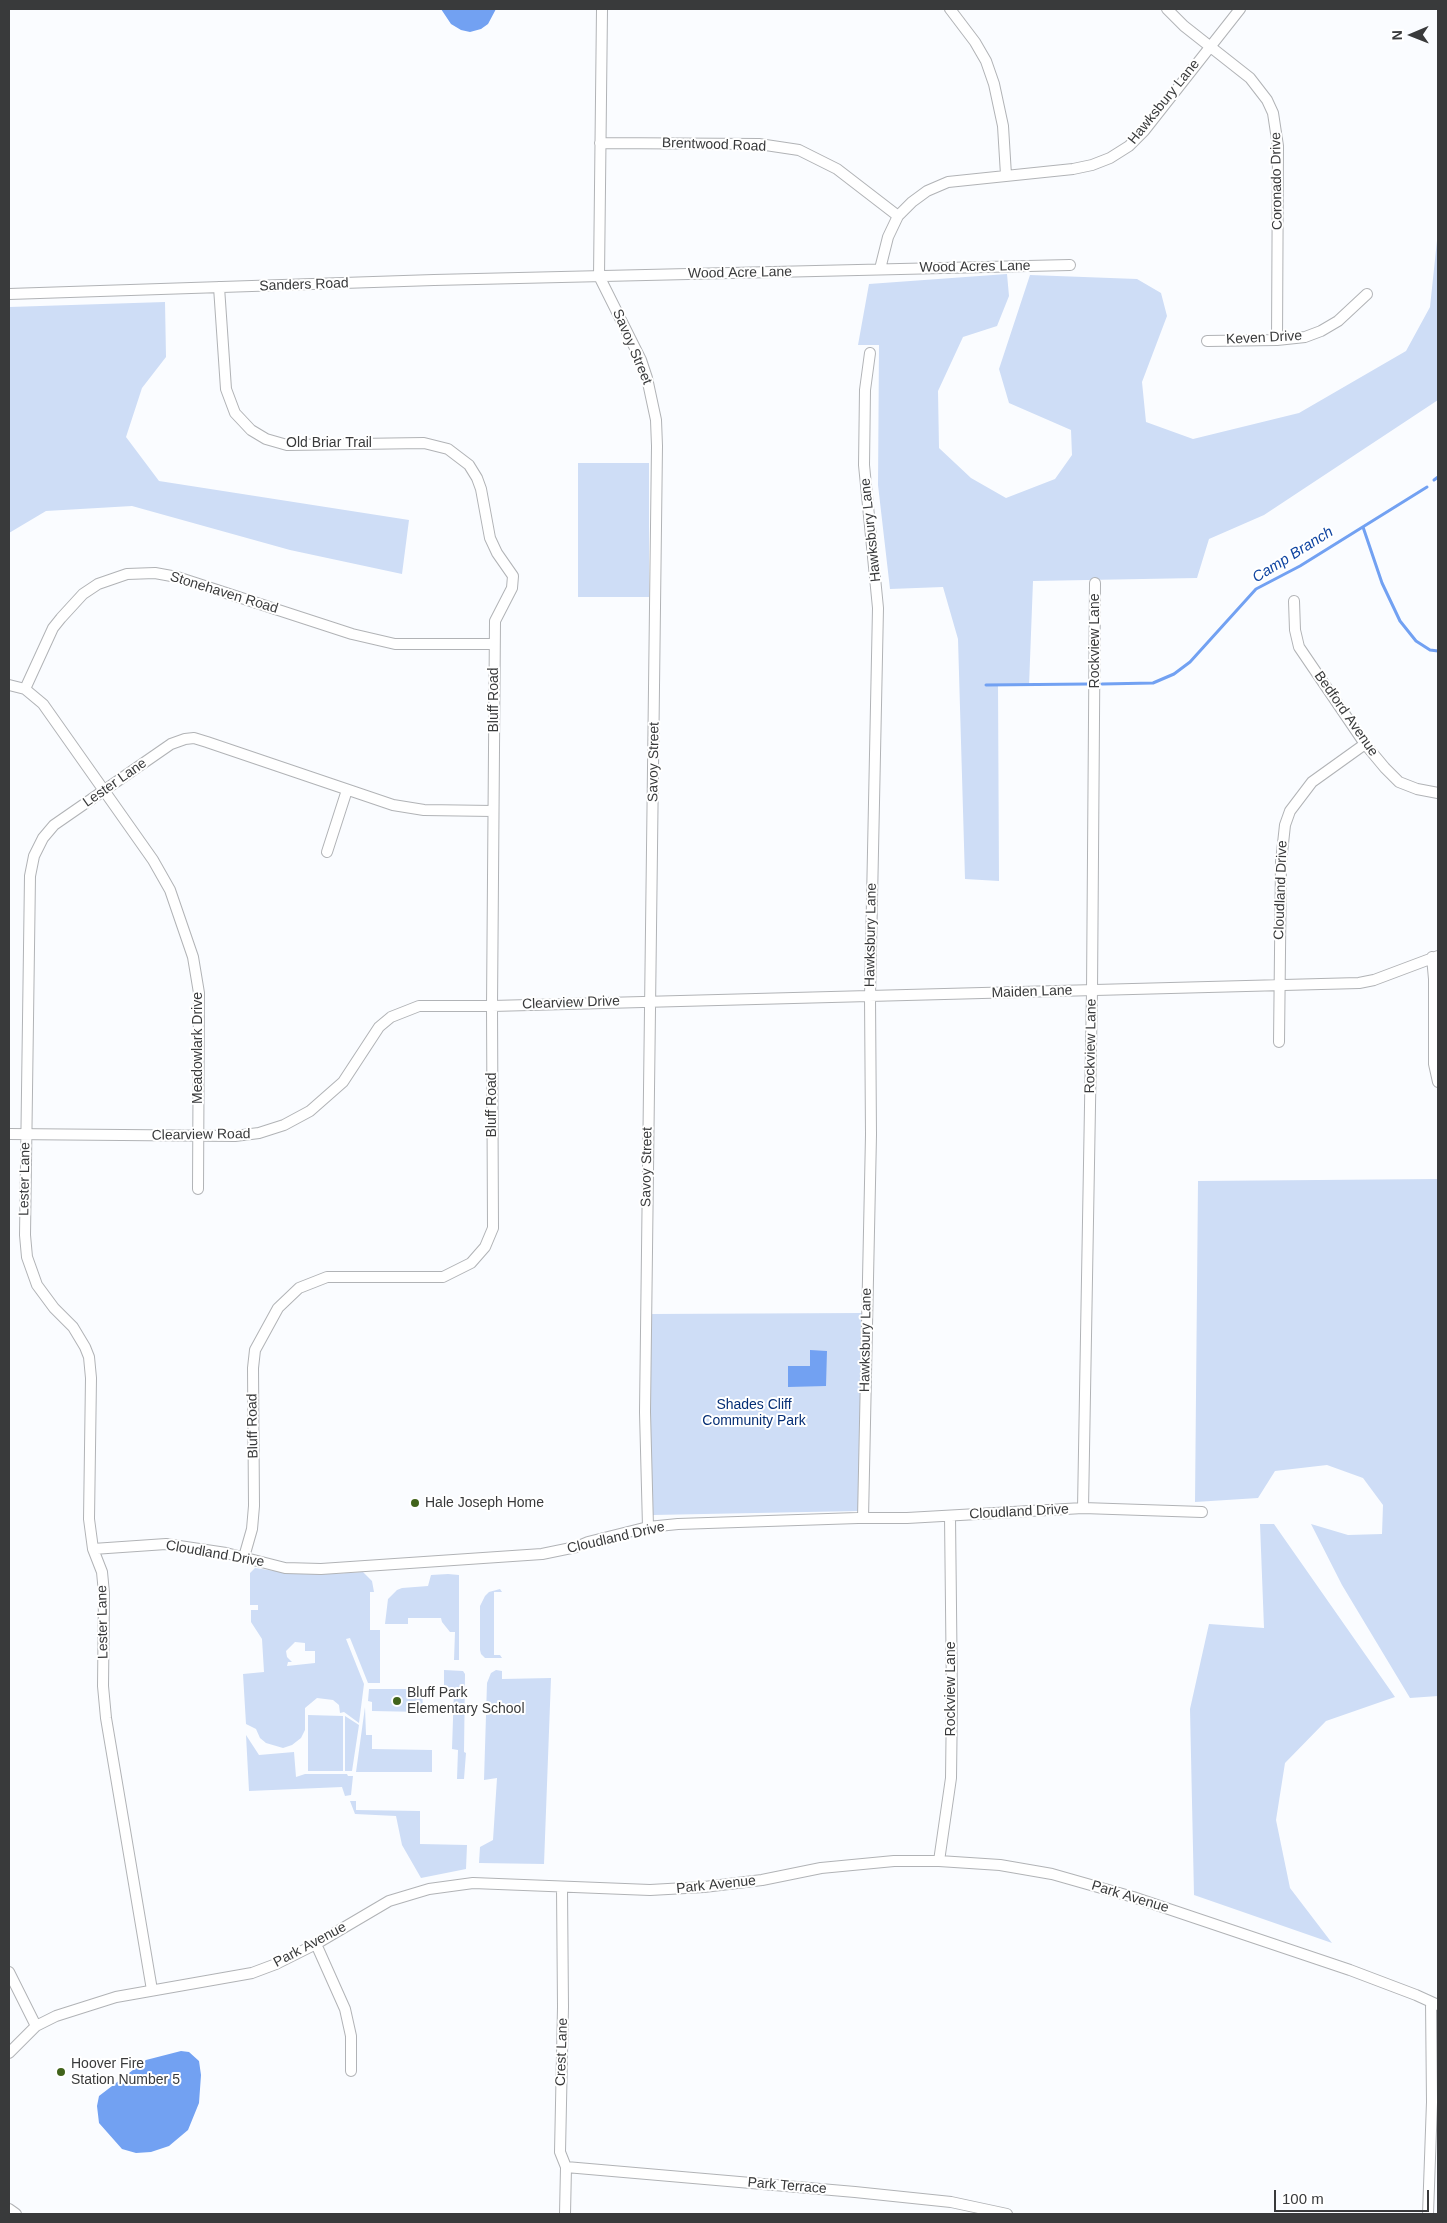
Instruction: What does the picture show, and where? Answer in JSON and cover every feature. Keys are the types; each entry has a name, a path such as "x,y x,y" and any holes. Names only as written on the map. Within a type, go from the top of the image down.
{"street":[{"name":"Savoy Street","path":"602,9 599,276 641,360 653,401 656,420 645,1402 648,1527"},
{"path":"950,9 975,42 986,61 994,84 1003,126 1006,175"},
{"name":"Coronado Drive","path":"1167,9 1184,26 1250,78 1267,100 1277,129 1277,340"},
{"name":"Hawksbury Lane","path":"880,269 888,237 898,216 927,191 948,182 1073,169 1110,158 1129,146 1144,131 1240,9"},
{"name":"Brentwood Road","path":"600,143 759,144 798,150 837,170 898,216"},
{"name":"Wood Acres Lane","path":"880,269 1070,265"},
{"name":"Wood Acre Lane","path":"599,276 880,269"},
{"name":"Sanders Road","path":"9,294 599,276"},
{"name":"Old Briar Trail","path":"220,287 226,389 235,413 251,430 266,440 287,445 424,443 448,449 469,465 481,489"},
{"name":"Keven Drive","path":"1207,341 1277,340 1305,337 1322,331 1350,312 1367,294"},
{"name":"Hawksbury Lane","path":"863,1518 871,1135 870,997 878,608 864,465 865,390 870,353"},
{"name":"Bluff Road","path":"244,1557 252,1529 254,1506 252,1368 255,1350 278,1308 299,1288 327,1277 443,1277 471,1264 485,1247 492,1228 494,644 495,622 512,588 513,576 497,553 490,538 481,489"},
{"name":"Stonehaven Road","path":"25,689 53,628 61,618 83,594 98,584 127,574 155,573 177,576 352,634 388,643 494,644"},
{"name":"Rockview Lane","path":"1083,1508 1092,991 1095,583"},
{"name":"Bedford Avenue","path":"1294,602 1295,630 1299,647 1365,744 1399,782 1417,789 1438,793"},
{"path":"9,685 25,689"},
{"name":"Meadowlark Drive","path":"25,689 43,704 153,860 170,890 192,957 199,992 198,1189"},
{"name":"Lester Lane","path":"152,1990 106,1718 103,1686 104,1593 102,1572 93,1549 89,1519 91,1378 89,1357 86,1346 73,1327 54,1308 37,1285 29,1265 25,1235 30,876 34,856 43,838 54,825 171,744 194,738 393,805 424,810 493,811"},
{"name":"Cloudland Drive","path":"1279,1042 1281,862 1285,825 1290,811 1312,782 1365,744"},
{"path":"327,852 347,790"},
{"path":"1435,957 1434,1064 1438,1082"},
{"name":"Maiden Lane","path":"650,1001 870,997 1359,983 1374,980 1435,957"},
{"name":"Clearview Drive","path":"492,1006 650,1001"},
{"name":"Clearview Road","path":"9,1134 198,1137 260,1133 284,1125 310,1111 343,1082 379,1027 405,1010 420,1006 492,1006"},
{"name":"Cloudland Drive","path":"93,1549 166,1544 244,1557 285,1568 321,1569 522,1555 576,1548 588,1542 648,1527 709,1523 950,1516 1083,1508 1202,1512"},
{"name":"Rockview Lane","path":"939,1861 950,1778 952,1698 950,1516"},
{"name":"Park Avenue","path":"9,2053 36,2026 84,2006 152,1990 252,1973 276,1964 316,1944 389,1901 413,1892 473,1883 650,1890 718,1886 848,1865 939,1861 1000,1865 1052,1874 1133,1897 1340,1967 1435,2004"},
{"name":"Crest Lane","path":"562,1888 564,2007 560,2152 566,2167 565,2214"},
{"path":"316,1944 345,2009 351,2036 351,2071"},
{"path":"9,1972 36,2026"},
{"path":"1428,2214 1435,2004"},
{"name":"Park Terrace","path":"566,2167 951,2202 1007,2214"},
{"path":"9,2209 16,2214"}],"green space":[{"path":"1438,231 1438,400 1264,515 1209,539 1197,578 1033,581 1029,686 998,684 999,881 965,879 958,639 943,587 890,589 878,485 879,345 858,345 869,284 1007,274 1009,296 997,326 963,337 938,391 939,448 971,478 1006,498 1055,479 1072,455 1071,430 1009,403 999,369 1030,275 1137,279 1161,293 1167,316 1142,382 1146,422 1193,439 1299,413 1406,351 1430,307"},
{"path":"165,302 166,357 142,388 126,437 159,481 409,520 402,574 290,550 132,506 46,511 9,533 9,307"},
{"path":"578,463 649,463 649,597 578,597"},
{"path":"1438,1179 1438,1696 1410,1698 1342,1585 1311,1524 1348,1535 1382,1534 1383,1505 1363,1478 1327,1465 1275,1471 1258,1498 1195,1502 1198,1181"},
{"name":"Shades Cliff Community Park","path":"862,1313 858,1511 653,1515 650,1415 651,1314"},
{"path":"1260,1524 1274,1524 1395,1697 1326,1721 1285,1763 1276,1820 1290,1888 1332,1943 1194,1895 1190,1709 1209,1624 1264,1628"},
{"path":"255,1568 331,1574 363,1572 372,1581 374,1592 370,1592 370,1630 380,1630 380,1683 368,1683 350,1638 346,1639 364,1684 359,1723 344,1712 340,1713 339,1705 333,1700 317,1698 305,1708 305,1730 301,1738 292,1745 283,1748 266,1743 260,1738 256,1729 246,1724 243,1674 264,1672 262,1639 251,1622 251,1610 258,1610 258,1605 250,1605 250,1573","holes":["295,1642 305,1643 305,1651 315,1651 315,1663 287,1666 288,1662 292,1662 287,1657 286,1651"]},
{"path":"431,1575 459,1575 459,1660 454,1660 455,1632 450,1632 441,1618 408,1618 408,1624 385,1624 388,1599 397,1590 428,1586"},
{"path":"500,1589 502,1592 494,1592 494,1655 500,1655 502,1658 485,1658 480,1650 480,1606 489,1592"},
{"path":"444,1670 463,1671 465,1674 464,1752 466,1753 464,1779 457,1779 458,1750 452,1749 454,1689 444,1689"},
{"path":"496,1670 502,1671 502,1679 551,1678 544,1864 479,1863 480,1847 493,1840 497,1778 484,1780 487,1683 491,1673"},
{"path":"369,1689 422,1689 423,1712 372,1711 372,1702 368,1701"},
{"path":"365,1707 366,1735 372,1735 372,1749 432,1750 432,1772 356,1772"},
{"path":"308,1715 343,1716 343,1771 308,1771"},
{"path":"345,1716 359,1725 352,1771 345,1771"},
{"path":"246,1735 259,1755 294,1752 296,1777 305,1774 347,1774 348,1776 353,1776 351,1795 345,1796 342,1787 249,1791"},
{"path":"350,1801 356,1801 356,1810 420,1811 420,1844 467,1845 466,1869 421,1878 402,1845 396,1816 355,1814"}],"water":[{"path":"441,9 496,9 488,24 481,29 470,32 461,30 451,24"},
{"path":"810,1350 827,1351 826,1386 788,1387 788,1366 810,1366"},
{"path":"181,2051 189,2052 199,2061 201,2075 199,2103 188,2130 169,2146 151,2152 136,2153 122,2149 99,2123 97,2106 99,2096 146,2060"}],"waterway":[{"name":"Camp Branch","path":"1434,480 1438,477"},
{"name":"Camp Branch","path":"1102,684 1153,683 1174,674 1190,662 1256,589 1300,566 1427,487"},
{"path":"1363,527 1382,583 1400,621 1416,641 1430,650 1438,651"},
{"name":"Camp Branch","path":"986,685 1088,684"}],"place":[{"name":"Hale Joseph Home","path":"415,1503"},
{"name":"Bluff Park Elementary School","path":"397,1701"},
{"name":"Hoover Fire Station Number 5","path":"61,2072"}]}
